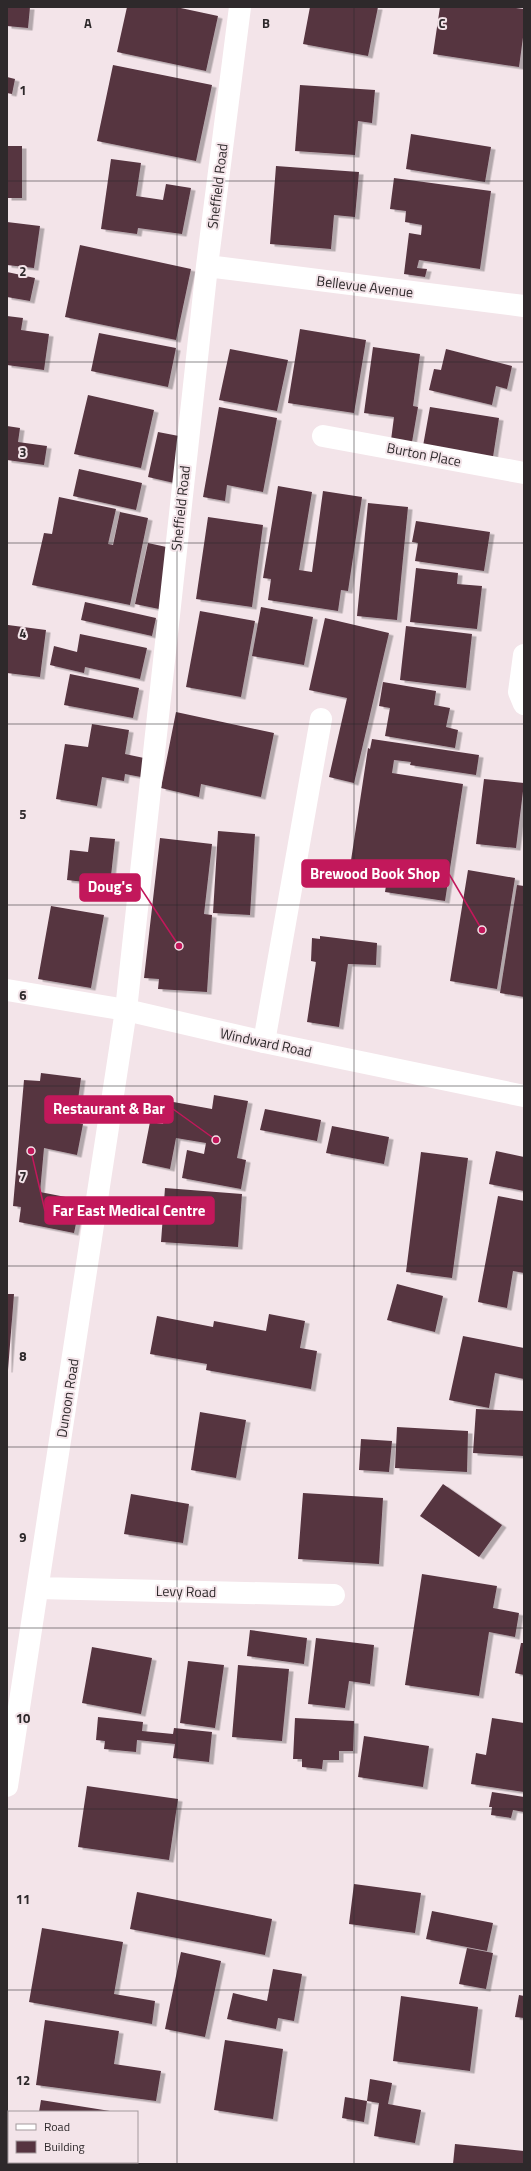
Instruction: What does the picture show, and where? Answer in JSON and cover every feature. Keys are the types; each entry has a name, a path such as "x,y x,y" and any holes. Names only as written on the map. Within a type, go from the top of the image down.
{"street":[{"name":"Sheffield Road","path":"126,1010 207,266 240,7"},
{"name":"Bellevue Avenue","path":"207,266 524,306"},
{"name":"Burton Place","path":"323,436 524,473"},
{"path":"524,655 519,692 524,704"},
{"path":"264,1042 320,719"},
{"name":"Windward Road","path":"7,990 126,1010 264,1042 524,1096"},
{"name":"Dunoon Road","path":"7,1786 126,1010"},
{"name":"Levy Road","path":"38,1588 334,1595"}],"building":[{"path":"7,7 30,7 28,28 7,26"},
{"path":"127,7 176,7 218,16 206,71 117,52"},
{"path":"310,7 378,7 368,56 303,44"},
{"path":"440,7 508,7 524,9 524,30 519,67 433,54"},
{"path":"113,65 212,85 196,161 97,141"},
{"path":"7,77 15,79 12,94 7,93"},
{"path":"300,85 375,90 372,123 358,121 355,155 295,151"},
{"path":"411,134 491,147 485,182 406,169"},
{"path":"7,146 22,146 22,198 7,198"},
{"path":"111,159 141,163 136,196 163,200 166,184 191,188 182,234 138,228 137,234 101,229"},
{"path":"276,166 359,172 355,217 334,215 331,249 270,244"},
{"path":"394,178 491,191 480,269 419,260 417,268 427,269 425,277 404,274 409,233 421,235 422,225 405,222 406,211 390,209"},
{"path":"7,222 40,226 34,268 7,265"},
{"path":"80,245 191,269 176,340 65,317"},
{"path":"7,272 35,278 30,301 7,297"},
{"path":"7,316 23,318 21,330 49,334 44,370 7,365"},
{"path":"300,329 366,340 354,413 288,403"},
{"path":"99,333 176,348 168,387 91,371"},
{"path":"373,347 420,354 413,406 418,407 412,442 391,440 394,417 364,413"},
{"path":"230,349 288,360 277,411 219,400"},
{"path":"446,349 512,366 507,389 496,386 492,405 429,390 434,369 441,370"},
{"path":"88,395 154,410 141,468 74,454"},
{"path":"219,407 277,418 263,492 227,485 225,501 203,497"},
{"path":"430,407 499,418 493,457 423,446"},
{"path":"7,426 20,428 18,442 47,446 44,465 7,460"},
{"path":"158,432 184,437 174,483 148,477"},
{"path":"79,469 142,483 136,510 73,496"},
{"path":"278,486 312,492 299,570 312,572 323,491 362,497 348,591 341,590 338,611 268,600 271,579 263,578"},
{"path":"59,497 116,509 108,544 113,545 120,512 148,518 130,605 32,585 44,533 52,534"},
{"path":"368,503 408,507 397,620 357,616"},
{"path":"208,517 263,525 252,607 196,599"},
{"path":"416,521 490,532 484,571 415,561 418,543 412,542"},
{"path":"148,543 171,548 159,609 135,604"},
{"path":"416,568 458,573 457,584 482,586 477,629 410,622"},
{"path":"85,602 156,618 152,636 81,620"},
{"path":"261,607 313,617 304,665 252,656"},
{"path":"200,611 255,621 241,697 186,687"},
{"path":"325,618 389,633 354,783 329,777 347,698 309,690"},
{"path":"8,625 46,630 40,677 7,673"},
{"path":"406,626 472,634 466,688 400,680"},
{"path":"80,634 147,648 140,679 85,667 84,673 50,665 54,646 77,652"},
{"path":"70,674 139,688 133,718 64,705"},
{"path":"383,682 436,691 434,705 450,708 446,727 458,730 455,748 385,736 390,708 379,706"},
{"path":"176,712 274,733 261,797 201,784 199,797 161,788"},
{"path":"92,724 129,730 125,754 144,758 141,777 125,774 124,781 102,777 97,806 56,799 65,744 88,747"},
{"path":"372,739 479,755 476,775 410,765 411,762 394,760 392,773 463,784 445,901 385,892 388,873 350,867 368,748 370,749"},
{"path":"484,779 524,783 516,848 476,844"},
{"path":"218,831 255,834 250,915 213,913"},
{"path":"90,837 115,839 110,885 67,880 70,850 88,852"},
{"path":"160,838 212,844 204,914 212,915 207,992 158,989 159,979 144,978"},
{"path":"468,870 515,878 497,989 450,981"},
{"path":"517,885 524,886 524,997 500,993"},
{"path":"51,906 104,915 91,988 38,979"},
{"path":"320,936 377,943 376,965 348,964 339,1027 307,1022 316,962 311,961 312,938 320,939"},
{"path":"41,1073 81,1078 75,1122 83,1124 77,1155 44,1148 40,1192 81,1200 74,1233 19,1222 21,1207 13,1206 24,1080 40,1081"},
{"path":"214,1095 248,1101 237,1158 246,1160 241,1189 182,1178 187,1150 204,1154 206,1143 176,1138 170,1169 142,1163 150,1122 163,1124 168,1101 212,1109"},
{"path":"265,1109 321,1120 317,1141 260,1130"},
{"path":"332,1126 389,1137 384,1164 326,1153"},
{"path":"496,1151 524,1157 524,1191 489,1184"},
{"path":"421,1152 468,1158 452,1278 406,1272"},
{"path":"165,1188 242,1194 238,1247 161,1242"},
{"path":"498,1196 524,1201 524,1273 513,1271 507,1308 478,1302"},
{"path":"397,1284 443,1296 435,1332 387,1320"},
{"path":"7,1294 14,1294 8,1370 7,1370"},
{"path":"269,1314 305,1321 300,1348 317,1351 311,1389 206,1370 207,1364 150,1354 157,1316 213,1327 214,1321 266,1331"},
{"path":"463,1336 524,1348 524,1379 495,1373 489,1408 449,1400"},
{"path":"476,1409 524,1411 524,1456 473,1453"},
{"path":"200,1412 246,1420 236,1478 191,1470"},
{"path":"397,1427 468,1431 467,1472 395,1468"},
{"path":"361,1439 392,1441 389,1472 359,1470"},
{"path":"443,1484 502,1525 479,1557 420,1516"},
{"path":"303,1493 383,1498 379,1564 298,1559"},
{"path":"131,1494 189,1504 183,1543 124,1534"},
{"path":"422,1574 497,1586 493,1608 519,1613 515,1637 489,1632 479,1696 405,1685"},
{"path":"250,1630 307,1638 304,1664 247,1656"},
{"path":"316,1638 374,1645 370,1684 349,1681 345,1708 308,1704"},
{"path":"521,1643 524,1643 524,1675 515,1673"},
{"path":"92,1647 152,1658 141,1714 82,1703"},
{"path":"188,1661 224,1665 215,1728 180,1723"},
{"path":"238,1665 289,1669 282,1741 232,1737"},
{"path":"98,1717 143,1722 142,1731 173,1734 174,1728 212,1732 209,1762 173,1758 175,1744 137,1740 136,1752 104,1749 105,1741 96,1740"},
{"path":"295,1718 354,1721 353,1751 339,1751 339,1760 323,1760 322,1769 302,1767 302,1759 293,1759"},
{"path":"492,1718 524,1723 524,1792 471,1784 476,1753 486,1755"},
{"path":"364,1736 429,1746 423,1787 358,1777"},
{"path":"87,1786 178,1799 169,1860 78,1847"},
{"path":"492,1792 524,1797 524,1812 513,1810 511,1818 491,1815 492,1807 489,1807"},
{"path":"354,1884 421,1893 415,1933 349,1924"},
{"path":"137,1892 272,1919 265,1955 130,1929"},
{"path":"432,1911 493,1923 487,1951 426,1939"},
{"path":"42,1928 123,1942 114,1994 155,2001 152,2024 29,2002"},
{"path":"467,1948 493,1953 486,1989 459,1984"},
{"path":"181,1952 221,1961 205,2037 165,2029"},
{"path":"273,1969 302,1974 294,2021 278,2018 276,2029 227,2019 233,1993 267,2001"},
{"path":"519,1995 524,1996 524,2018 515,2017"},
{"path":"401,1996 478,2007 470,2071 393,2061"},
{"path":"45,2020 119,2031 114,2064 161,2071 156,2101 36,2085"},
{"path":"225,2040 283,2049 273,2119 214,2110"},
{"path":"370,2079 392,2083 388,2104 421,2110 415,2143 374,2136 379,2103 367,2101"},
{"path":"345,2097 367,2101 364,2122 342,2118"},
{"path":"41,2100 110,2111 39,2111"},
{"path":"455,2144 524,2151 524,2164 453,2164"}],"place":[{"name":"Brewood Book Shop","path":"482,930"},
{"name":"Doug's","path":"179,946"},
{"name":"Restaurant & Bar","path":"216,1140"},
{"name":"Far East Medical Centre","path":"31,1151"}]}
